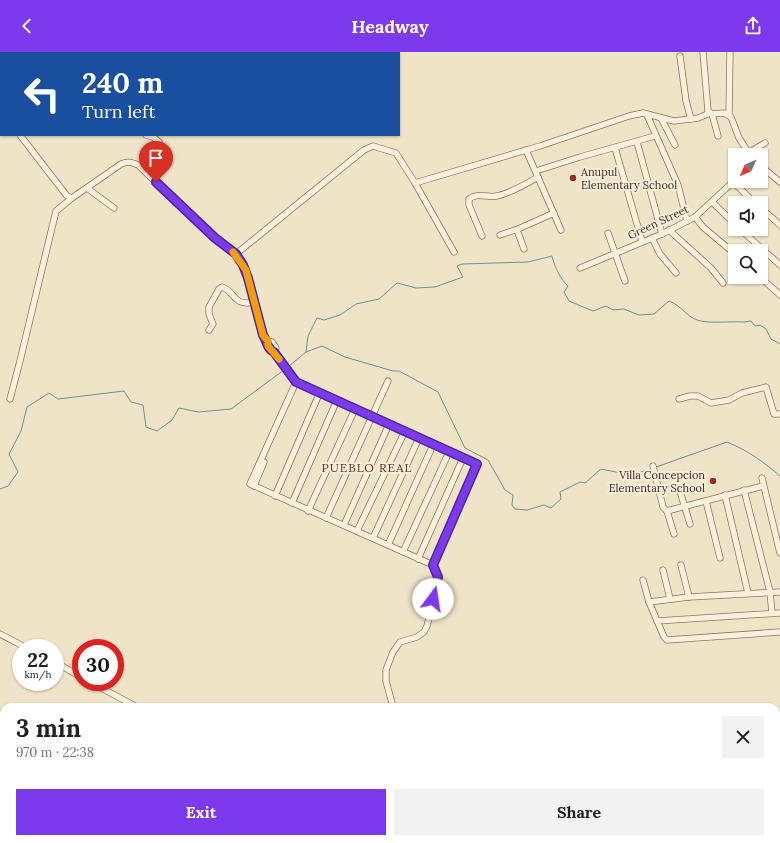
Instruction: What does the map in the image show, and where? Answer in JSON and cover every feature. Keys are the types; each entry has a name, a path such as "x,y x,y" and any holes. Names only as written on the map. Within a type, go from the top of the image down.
{"street":[{"path":"703,52 707,106 718,136"},
{"path":"730,52 729,115 745,148"},
{"path":"680,56 686,101 691,119"},
{"path":"415,183 526,150 629,116 643,113 674,121 711,114 724,113 729,115"},
{"path":"647,115 678,185 687,221"},
{"path":"661,118 675,145"},
{"path":"21,136 67,196 72,198"},
{"path":"150,136 159,142"},
{"path":"536,171 655,136"},
{"path":"637,142 662,234"},
{"path":"758,148 765,143"},
{"path":"236,254 368,147 378,146 396,153 415,183 454,252"},
{"path":"615,148 642,241"},
{"path":"526,150 561,230"},
{"path":"10,399 56,211 121,164 132,162 142,169 215,238 236,254 246,270 263,335 268,341 270,351 274,352 298,383 475,463 477,466 433,565"},
{"path":"768,172 780,182"},
{"path":"482,236 469,205 469,199 480,195 496,196 507,193 538,177"},
{"name":"Green Street","path":"580,268 662,234 695,217 728,187"},
{"path":"86,188 114,208"},
{"path":"741,188 748,196"},
{"path":"712,202 728,217"},
{"path":"500,235 517,230 554,213"},
{"path":"768,214 780,225"},
{"path":"695,217 703,227 728,248"},
{"path":"517,230 524,249"},
{"path":"670,230 706,263 723,283"},
{"path":"608,233 625,281"},
{"path":"748,236 780,265"},
{"path":"652,238 660,254 676,273"},
{"path":"768,284 780,295"},
{"path":"209,330 213,324 209,314 209,307 219,289 222,287 226,288 234,299 238,301 250,303 254,302"},
{"path":"326,518 388,381"},
{"path":"298,383 250,484 292,504 388,544 433,565 438,577 427,626 421,635 400,642 393,652 386,670 386,681 393,703"},
{"path":"679,399 690,396 698,396 711,403 729,400 742,393 766,387 774,414 780,414"},
{"path":"275,496 320,392"},
{"path":"292,504 337,400"},
{"path":"308,511 355,409"},
{"path":"344,525 389,424"},
{"path":"357,531 405,431"},
{"path":"373,538 419,438"},
{"path":"388,544 433,445"},
{"path":"403,552 449,452"},
{"path":"418,559 463,458"},
{"path":"653,468 663,507 668,511 674,534"},
{"path":"762,478 780,553"},
{"path":"668,511 763,486"},
{"path":"679,488 690,524"},
{"path":"744,490 770,592 772,613"},
{"path":"725,495 748,593"},
{"path":"706,501 720,558"},
{"path":"681,565 689,597"},
{"path":"663,570 670,599"},
{"path":"644,580 656,621 664,638 667,640 780,632"},
{"path":"650,602 689,597 780,592"},
{"path":"656,621 780,613"},
{"path":"0,634 12,640"},
{"path":"107,691 129,703"}],"waterway":[{"path":"288,367 306,352 308,336 317,318 324,320 340,315 356,304 379,299 397,283 416,288 435,287 463,277 457,266 462,264 528,262 552,256 558,272 568,286 564,292 569,301 593,311 606,306 613,310 624,309 639,315 654,314 669,301 697,320 707,322 751,321 755,326 760,325 766,329 771,339 780,344"},
{"path":"306,352 322,346 345,357 393,371 399,371 438,392 465,448 488,460 505,490 513,495 512,505 515,509 527,510 544,505 551,508 561,499 560,492 580,482 585,483 601,469 631,475 651,469"},
{"path":"0,489 8,486 18,472 9,454 21,431 27,407 49,393 58,399 124,391 131,402 143,405 146,427 157,431 172,420 179,408 198,412 231,409 284,370"},
{"path":"656,467 727,442 755,457 780,476"}],"slow traffic":[{"path":"233,252 236,254 246,270 263,335 268,341 270,351 274,352 279,359"}],"place":[{"name":"Anupul Elementary School","path":"573,178"},
{"name":"Villa Concepcion Elementary School","path":"713,481"}],"district":[{"name":"PUEBLO REAL","path":"367,468"}],"route":[{"path":"156,182 215,238 236,254 246,270 263,335 268,341 270,351 274,352 296,382 477,464 433,565 438,577 438,582 433,599"}]}
